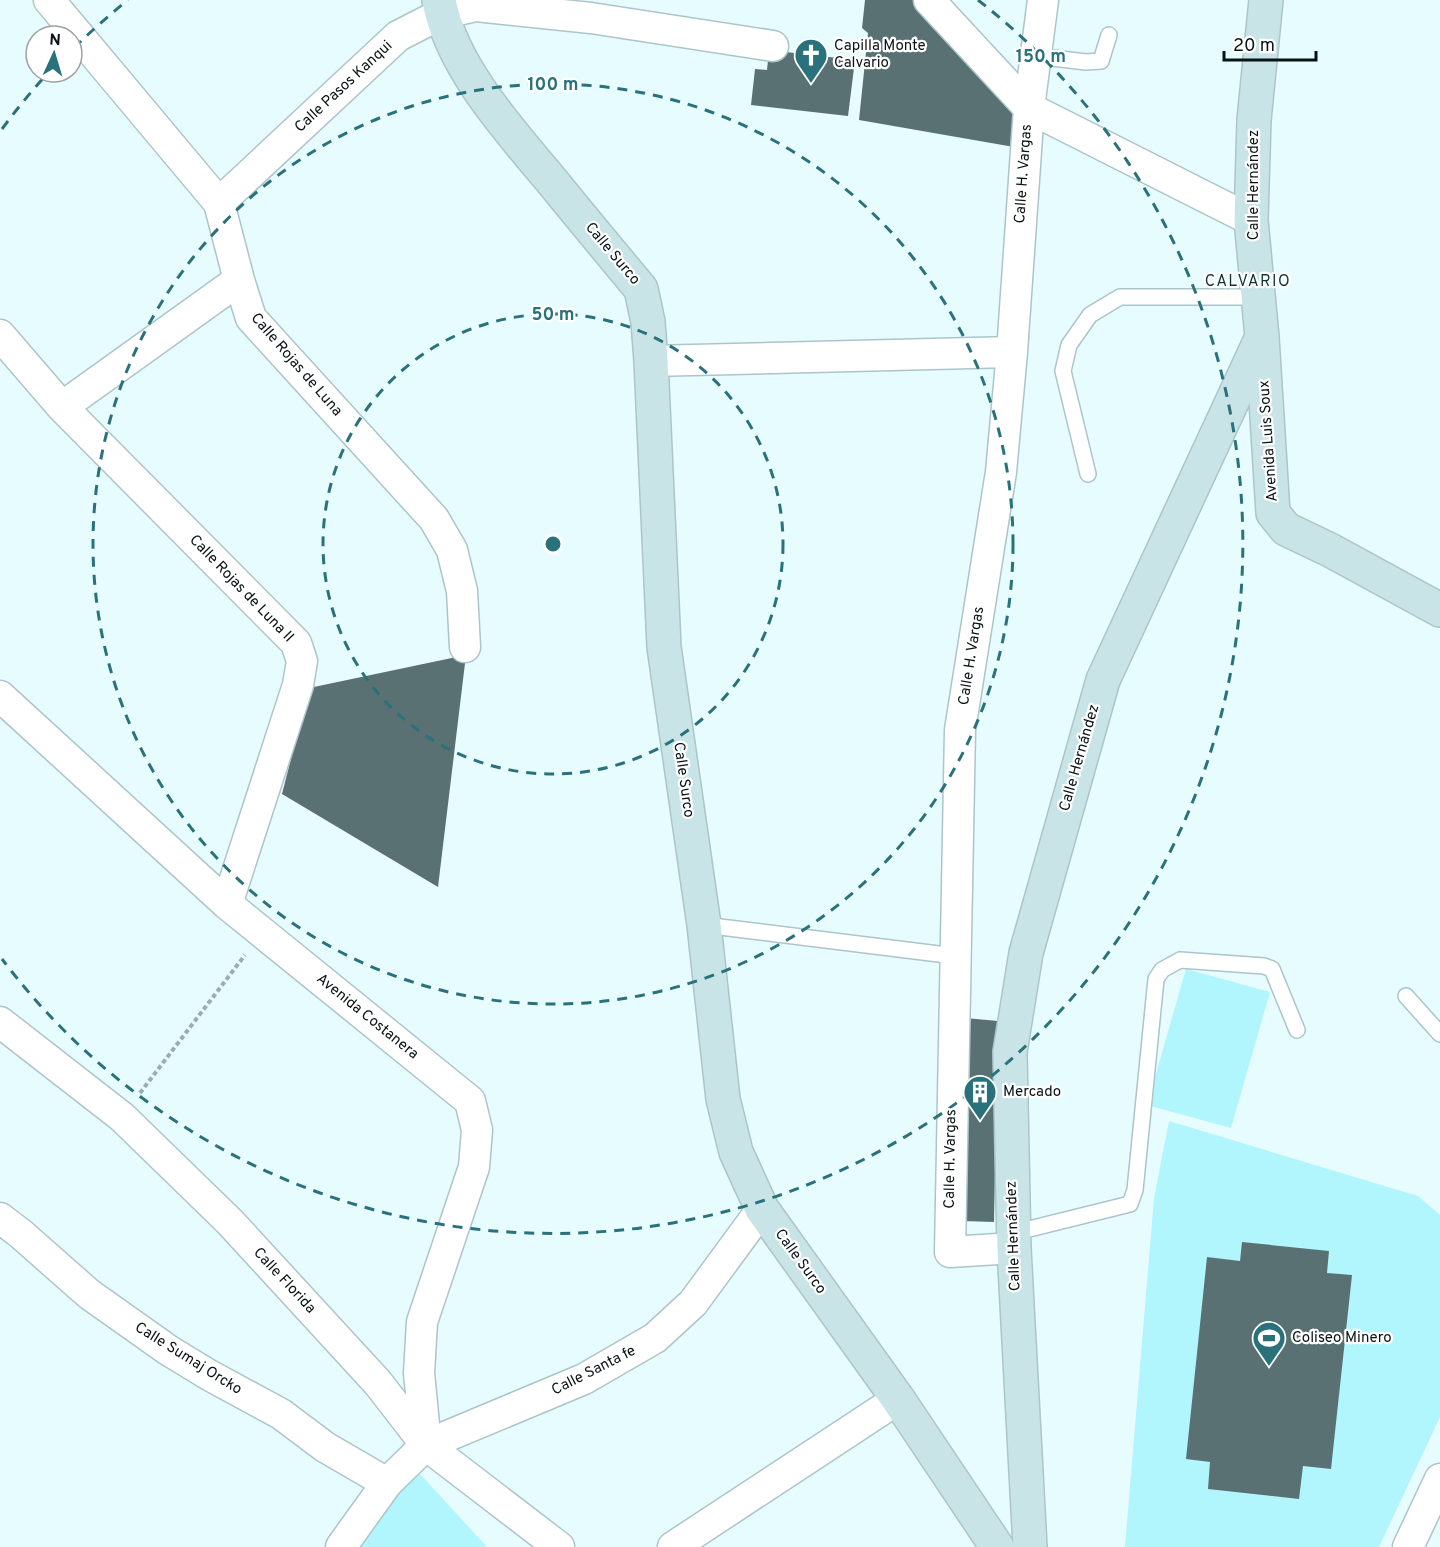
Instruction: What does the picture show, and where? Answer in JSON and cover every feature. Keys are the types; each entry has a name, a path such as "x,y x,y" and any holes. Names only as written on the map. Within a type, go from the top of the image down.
{"main road":[{"name":"Calle Hernández","path":"1030,1547 1013,1241 1010,1052 1026,953 1103,680 1262,337 1251,220 1254,120 1266,0"},
{"name":"Calle Surco","path":"440,7 459,58 501,121 641,289 648,322 651,361 664,647 704,925 723,1100 736,1152 762,1209 898,1399 997,1547"},
{"name":"Avenida Luis Soux","path":"1262,337 1273,513 1286,529 1330,550 1440,610"},
{"name":"Avenida Luis Soux","path":"1330,550 1440,586"}],"street":[{"name":"Calle Rojas de Luna","path":"49,0 219,203 250,318 434,519 452,550 455,561 462,591 465,647"},
{"path":"929,0 1029,108 1251,220"},
{"name":"Calle H. Vargas","path":"1013,1241 950,1252 960,730 1001,472 1029,108 1043,0"},
{"name":"Calle Pasos Kanqui","path":"219,203 398,36 440,7 592,9 773,46"},
{"path":"62,407 239,280"},
{"name":"Calle Rojas de Luna II","path":"0,335 62,407 296,643 302,661 298,685 227,904"},
{"path":"651,361 1012,352"},
{"name":"Avenida Costanera","path":"0,696 227,904 470,1101 477,1130 474,1167 422,1322 420,1372 426,1445"},
{"name":"Calle Florida","path":"0,1022 122,1117 238,1230 378,1383 426,1445 559,1547"},
{"name":"Calle Santa fe","path":"341,1547 387,1483 426,1445 584,1379 655,1338 693,1303 762,1209"},
{"name":"Calle Sumaj Orcko","path":"0,1218 89,1294 168,1350 281,1414 325,1446 387,1483"},
{"path":"673,1547 898,1399"},
{"path":"1408,1547 1440,1479"}],"lane":[{"path":"1036,56 1086,62 1101,61 1109,35"},
{"path":"1088,474 1063,371 1069,345 1090,315 1120,297 1258,297"},
{"path":"704,925 955,956"},
{"path":"1013,1241 1130,1204 1135,1190 1156,979 1162,970 1180,960 1264,966 1272,969 1297,1030"},
{"path":"1406,996 1440,1034"}],"path":[{"path":"122,1117 262,932"}],"shaded area":[{"path":"1186,969 1270,992 1231,1128 1147,1105"},
{"path":"1169,1121 1418,1196 1440,1215 1440,1417 1379,1547 1125,1547 1154,1198"},
{"path":"420,1474 487,1547 354,1547 386,1503"}],"building":[{"path":"865,0 923,0 1019,109 1014,147 859,120 868,33 862,28"},
{"path":"769,50 855,60 848,116 751,105 755,69 767,70"},
{"path":"466,655 438,887 282,794 309,688"},
{"name":"Mercado","path":"965,1018 998,1021 994,1222 963,1221"},
{"name":"Coliseo Minero","path":"1242,1242 1329,1251 1327,1273 1352,1275 1331,1469 1303,1466 1299,1499 1208,1489 1210,1462 1186,1459 1207,1257 1240,1261"}],"place":[{"name":"Capilla Monte Calvario","path":"811,84"},
{"name":"Mercado","path":"980,1121"},
{"name":"Coliseo Minero","path":"1269,1367"}],"district":[{"name":"CALVARIO","path":"1248,282"}]}
